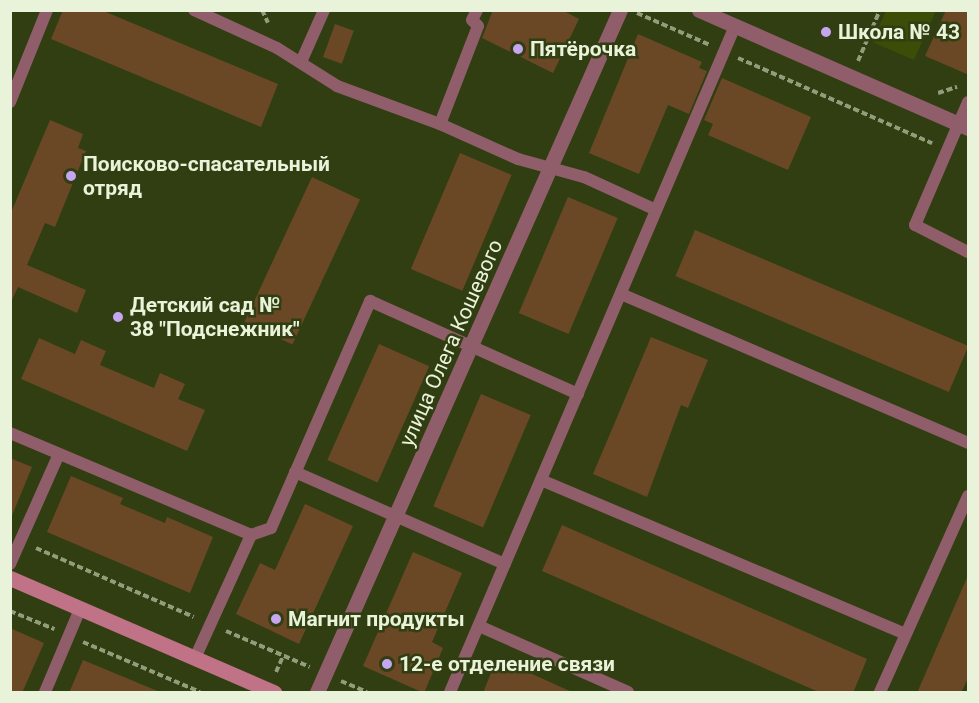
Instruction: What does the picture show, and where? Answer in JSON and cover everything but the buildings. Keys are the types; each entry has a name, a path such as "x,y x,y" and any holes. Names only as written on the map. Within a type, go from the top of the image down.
{"street":[{"name":"улица Олега Кошевого","path":"317,693 620,10"},
{"path":"699,10 964,125"},
{"path":"10,578 274,693"}],"lane":[{"path":"10,102 47,10"},
{"path":"194,10 278,48 337,86 440,124 518,159 584,177 656,210"},
{"path":"301,63 324,10"},
{"path":"440,124 478,26 472,20 477,10"},
{"path":"450,693 735,26"},
{"path":"969,102 964,125 948,149 915,225 969,252"},
{"path":"621,294 969,443"},
{"path":"195,658 251,536 271,528 370,301 578,394"},
{"path":"10,433 251,536"},
{"path":"10,564 59,454"},
{"path":"295,472 505,564"},
{"path":"541,480 905,634"},
{"path":"880,693 969,496"},
{"path":"45,693 80,609"},
{"path":"479,626 628,693"}],"path":[{"path":"631,10 948,149"},
{"path":"856,64 880,10"},
{"path":"929,95 969,84"},
{"path":"20,541 367,693"},
{"path":"10,610 200,693"}],"green space":[{"path":"886,11 936,11 914,60 872,42"}],"place":[{"name":"Школа № 43","path":"826,32"},
{"name":"Пятёрочка","path":"518,49"},
{"name":"Поисково-спасательный отряд","path":"71,176"},
{"name":"Детский сад № 38 \"Подснежник\"","path":"118,317"},
{"name":"Магнит продукты","path":"276,619"},
{"name":"12-е отделение связи","path":"387,664"}]}
